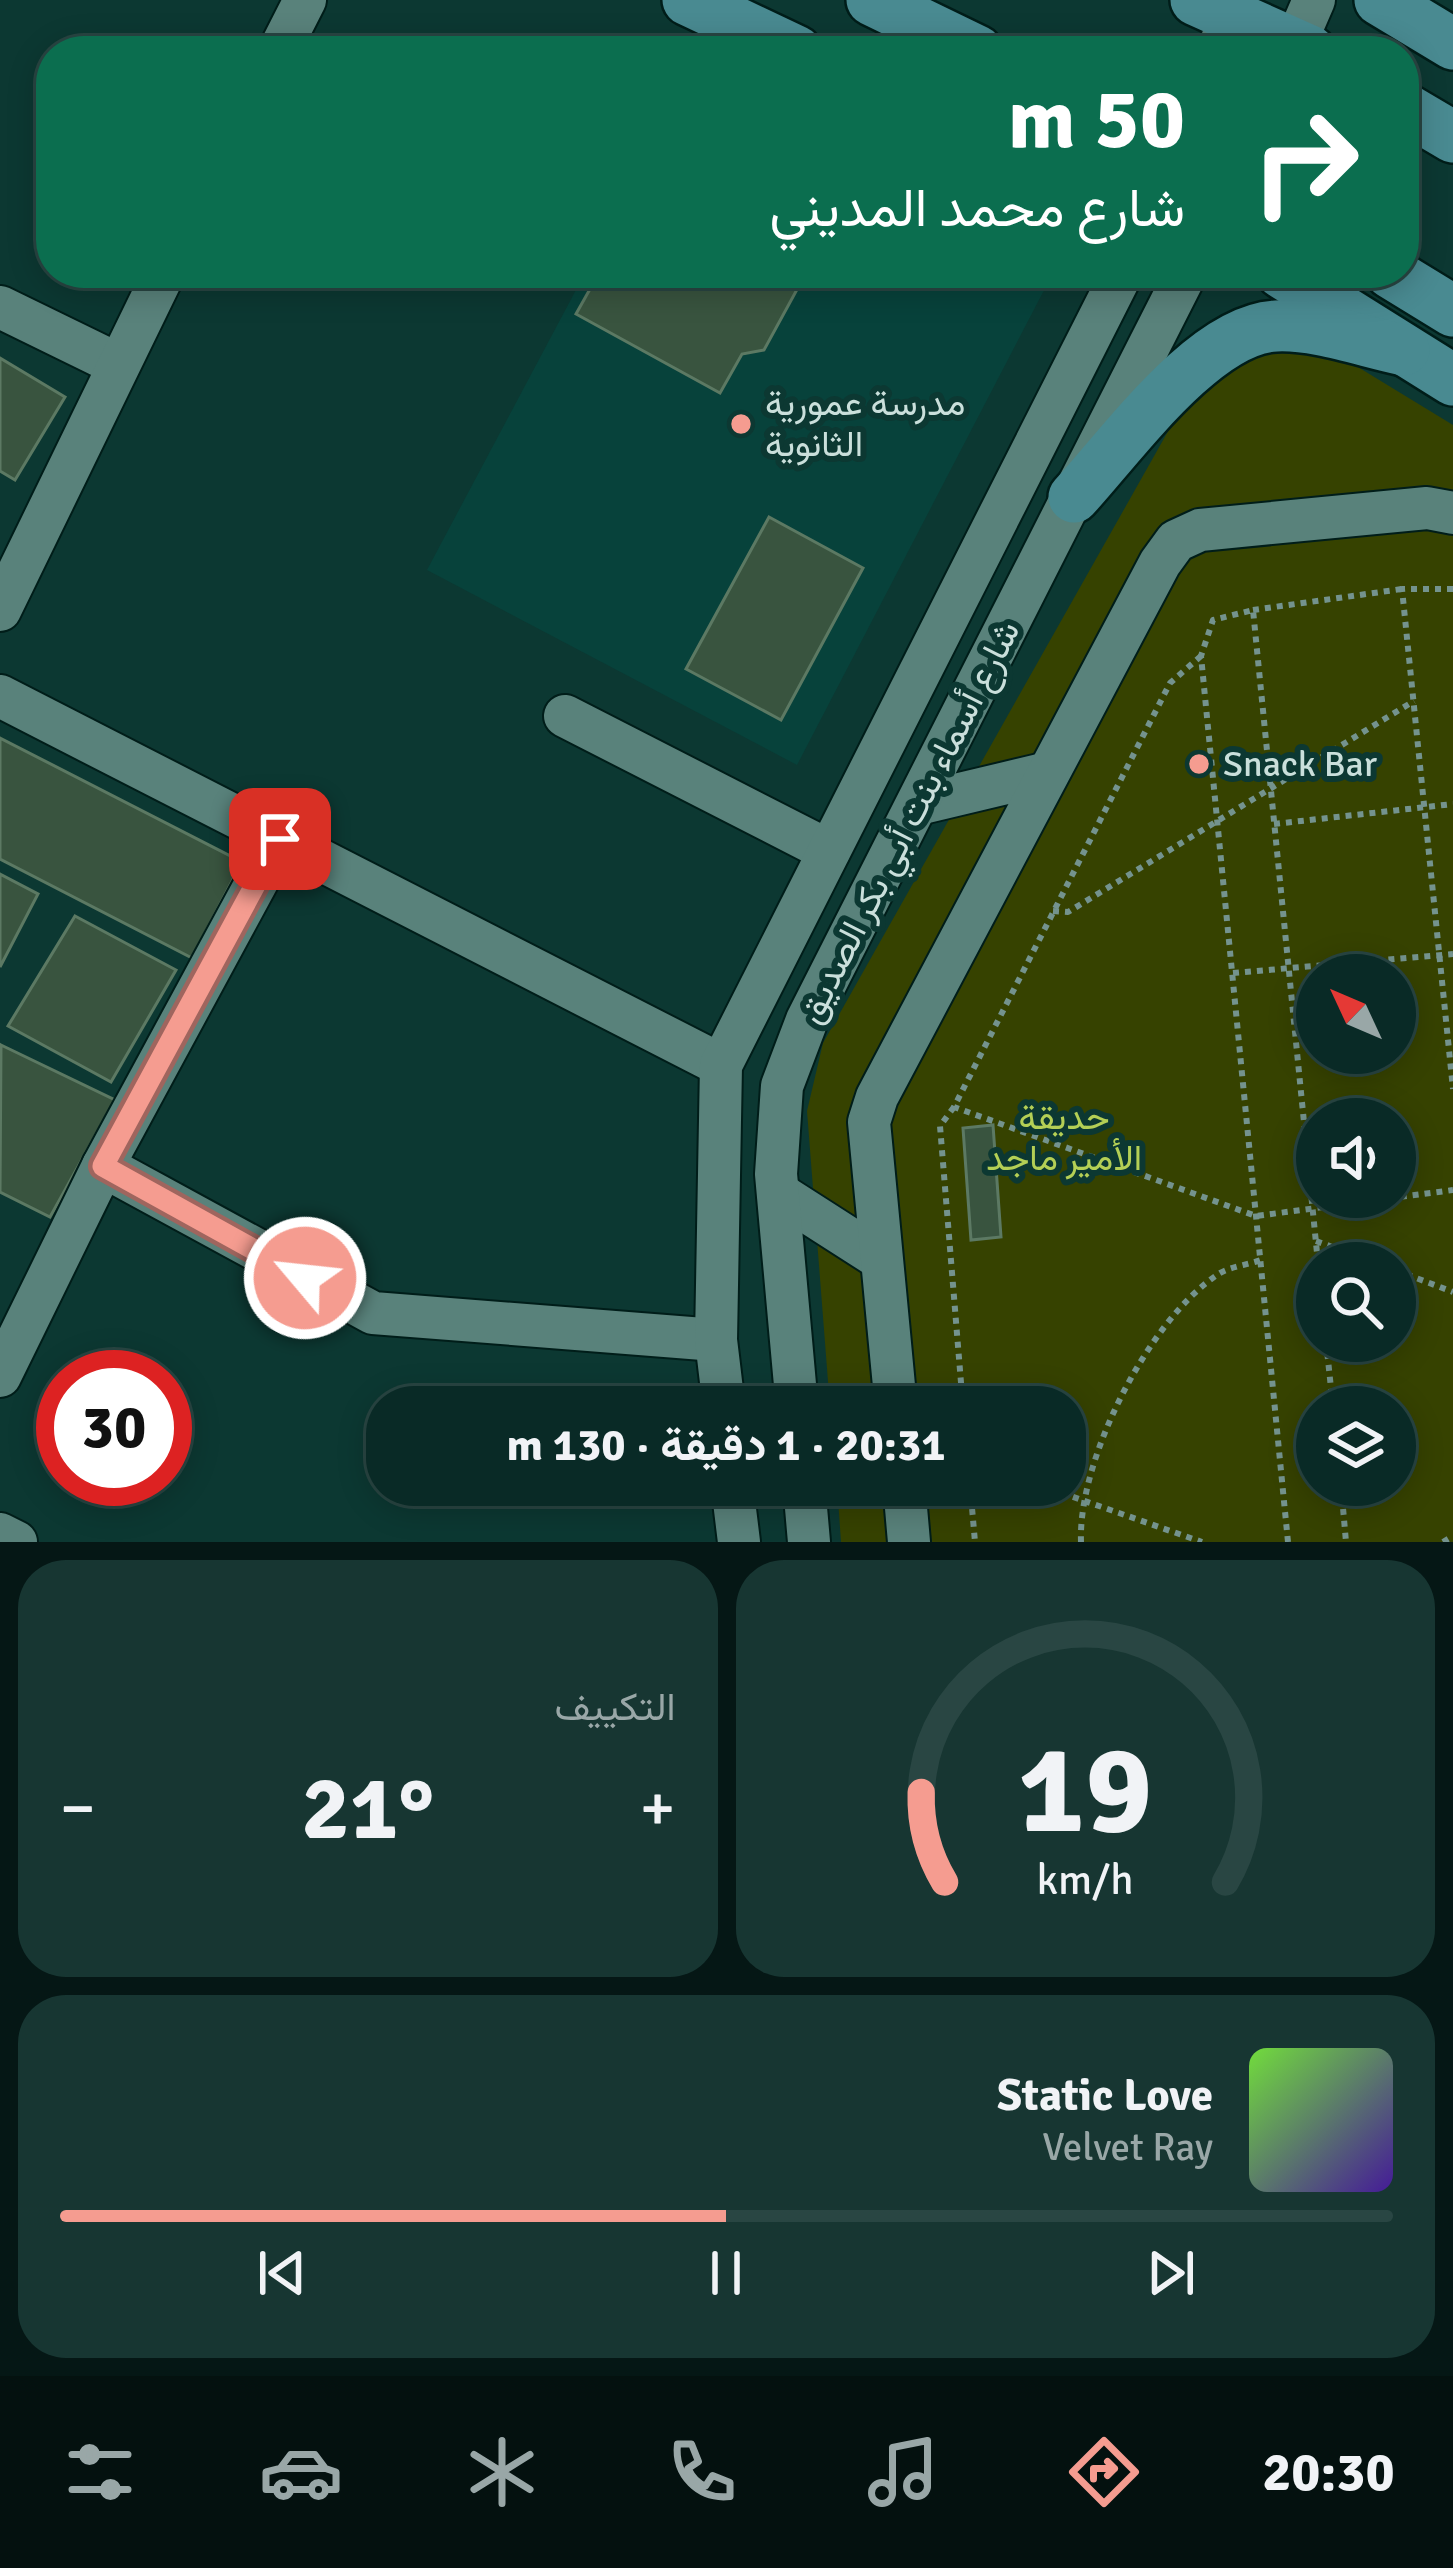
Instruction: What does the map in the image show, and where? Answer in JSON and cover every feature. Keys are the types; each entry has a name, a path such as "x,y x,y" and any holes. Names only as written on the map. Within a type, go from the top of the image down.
{"main road":[{"path":"688,0 764,36"},
{"path":"872,0 946,36"},
{"path":"1380,0 1453,44"},
{"path":"1220,16 1303,36"},
{"path":"1419,117 1453,137"},
{"path":"1306,288 1453,380"},
{"path":"1415,288 1453,311"},
{"path":"1073,497 1214,348 1247,332 1278,326 1404,350"}],"street":[{"path":"287,36 305,0"},
{"path":"0,610 156,288"},
{"name":"شارع أسماء بنت أبي بكر الصديق","path":"721,1386 716,1340 721,1064 1114,288"},
{"name":"شارع أسماء بنت أبي بكر الصديق","path":"795,1386 778,1193 782,1086 807,1020 1178,288"},
{"path":"0,307 117,364"},
{"path":"894,1386 868,1122 1048,773 1176,541 1199,530 1427,508 1453,513"},
{"path":"0,696 721,1064"},
{"path":"565,716 829,851"},
{"path":"917,804 1048,773"},
{"path":"0,1376 103,1166 280,839"},
{"path":"103,1166 373,1313 716,1340"},
{"path":"778,1193 881,1258"},
{"path":"735,1506 739,1542"},
{"path":"806,1506 809,1542"},
{"path":"906,1506 909,1542"},
{"path":"0,1534 16,1542"}],"path":[{"path":"1288,1542 1202,656 1214,620 1402,589 1453,589"},
{"path":"1402,589 1453,1090"},
{"path":"1253,610 1302,1098"},
{"path":"961,1386 940,1126 954,1107 1171,683 1202,656"},
{"path":"1053,911 1067,912 1218,825 1414,701"},
{"path":"1274,824 1453,804"},
{"path":"1232,974 1453,954"},
{"path":"954,1107 1256,1216 1296,1211"},
{"path":"1416,1195 1453,1190"},
{"path":"1314,1218 1316,1241"},
{"path":"1086,1498 1110,1417 1145,1355 1217,1274 1261,1260"},
{"path":"1416,1278 1453,1292"},
{"path":"1086,1501 1202,1542"},
{"path":"972,1506 975,1542"},
{"path":"1082,1542 1085,1506"},
{"path":"1342,1506 1346,1542"},
{"path":"1443,1542 1453,1535"}],"shaded area":[{"name":"مدرسة عمورية الثانوية","path":"577,288 1045,288 797,765 427,570"}],"green space":[{"name":"حديقة الأمير ماجد","path":"1312,339 1453,425 1453,1542 841,1542 838,1506 1086,1506 1086,1386 828,1386 807,1111 823,1043 1206,364"}],"building":[{"path":"591,288 798,288 764,350 742,354 720,393 576,314"},
{"path":"0,358 65,397 15,480 0,471"},
{"path":"769,517 863,568 781,720 686,669"},
{"path":"0,738 242,862 192,958 0,859"},
{"path":"0,874 38,894 0,967"},
{"path":"75,916 176,970 111,1082 8,1026"},
{"path":"1,1045 115,1100 50,1217 0,1192"},
{"path":"993,1125 1001,1237 971,1240 963,1128"}],"place":[{"name":"مدرسة عمورية الثانوية","path":"741,424"},
{"name":"Snack Bar","path":"1199,764"}],"route":[{"path":"280,839 103,1166 305,1278"}]}
